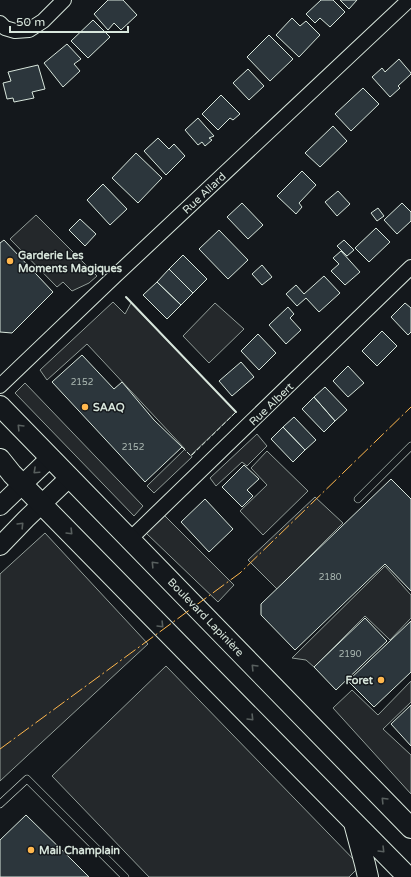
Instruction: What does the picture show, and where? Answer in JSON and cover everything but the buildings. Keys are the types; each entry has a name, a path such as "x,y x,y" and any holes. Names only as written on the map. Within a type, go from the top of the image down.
{"main road":[{"name":"Boulevard Lapinière","path":"0,406 411,828"},
{"path":"0,459 12,474 408,877"},
{"path":"353,821 368,877"}],"street":[{"path":"0,23 5,28 15,31 29,30 42,21 64,0"},
{"name":"Rue Allard","path":"0,386 409,0"},
{"name":"Rue Albert","path":"130,539 411,267"},
{"path":"0,506 50,458"},
{"path":"0,546 70,477"}],"lane":[{"path":"358,499 411,446"},
{"path":"0,804 27,779 125,877"}],"shaded area":[{"path":"36,215 97,276 89,283 72,291 63,282 57,287 10,239"},
{"path":"113,302 125,314 131,303 236,412 154,493 147,486 185,449 87,344 47,380 40,370"},
{"path":"215,303 244,329 209,363 183,336"},
{"path":"25,383 143,506 134,516 15,393"},
{"path":"257,434 267,446 247,466 242,462 216,486 210,478"},
{"path":"267,451 308,491 263,535 240,511 267,485 251,468"},
{"path":"315,497 343,523 277,589 248,560"},
{"path":"164,515 234,585 218,602 146,533"},
{"path":"45,533 148,644 0,781 0,574"},
{"path":"385,566 411,595 411,618 390,640 365,616 314,667 306,660 292,658"},
{"path":"166,666 360,866 349,877 149,877 52,776"},
{"path":"411,681 411,702 383,729 411,755 411,794 333,708 352,690 378,715"}],"fence":[{"path":"182,447 191,456 236,412"}],"wall":[{"path":"126,297 236,412"}],"power":[{"path":"0,749 240,573 411,407"}],"place":[{"name":"Garderie Les Moments Magiques","path":"10,261"},
{"name":"SAAQ","path":"85,407"},
{"name":"Foret","path":"381,680"},
{"name":"Mail Champlain","path":"31,850"}]}
